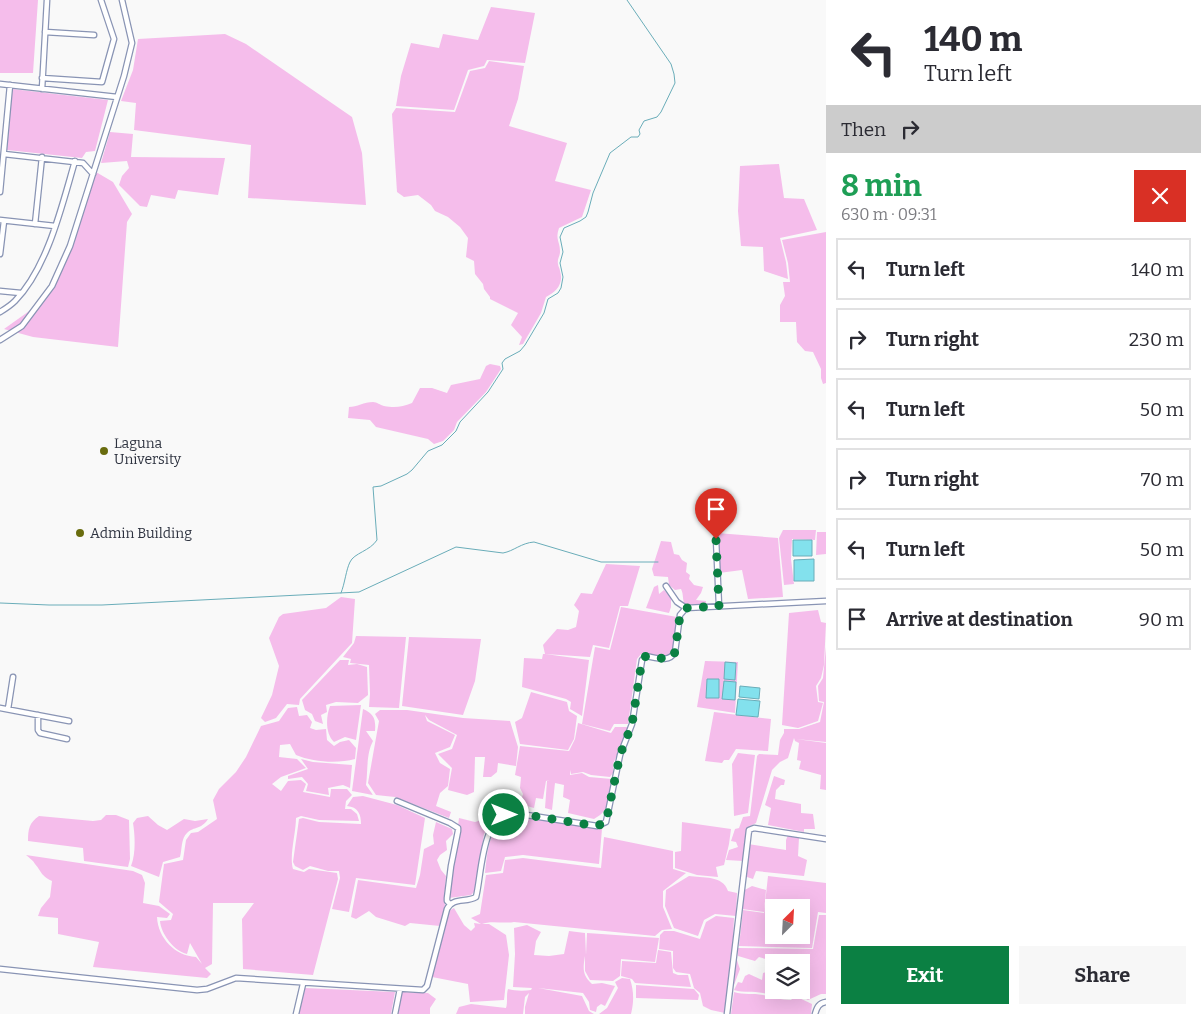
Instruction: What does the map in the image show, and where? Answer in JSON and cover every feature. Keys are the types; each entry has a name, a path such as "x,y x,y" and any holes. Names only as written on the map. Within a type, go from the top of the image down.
{"street":[{"path":"42,89 47,0"},
{"path":"42,78 102,82 114,39 101,0"},
{"path":"0,340 22,326 52,286 70,246 132,44 122,0"},
{"path":"45,32 94,35"},
{"path":"0,84 117,97"},
{"path":"0,192 10,85"},
{"path":"0,131 6,132"},
{"path":"4,154 83,162 93,174"},
{"path":"35,224 42,157"},
{"path":"0,312 15,301 42,261 75,161"},
{"path":"0,254 2,221 55,226"},
{"path":"0,291 21,293"},
{"path":"716,539 719,606"},
{"path":"666,586 677,602 686,608 826,601"},
{"path":"0,969 197,990 208,989 236,978 303,984 423,990 426,988 447,909 455,901 472,900 476,897 488,832 504,815 514,813 597,826 606,822 620,755 632,724 642,660 646,656 667,659 672,657 675,652 680,615 686,608"},
{"path":"8,709 13,677"},
{"path":"0,708 69,720"},
{"path":"38,715 38,730 40,733 67,740"},
{"path":"397,801 450,822 458,828 447,898 450,904"},
{"path":"727,1014 750,830 754,828 826,839"},
{"path":"296,1014 303,984"},
{"path":"396,1014 400,989"},
{"path":"815,1014 817,1007 821,1003 826,1002"}],"shaded area":[{"path":"0,0 38,0 33,73 0,73"},
{"path":"491,7 535,13 525,63 487,60 484,66 468,70 454,110 396,106 401,76 411,43 439,48 443,34 478,40"},
{"path":"225,34 246,44 352,117 362,153 366,205 248,198 251,145 134,130 136,103 121,101 133,70 138,39"},
{"path":"489,61 524,66 518,99 509,126 567,143 555,181 591,190 582,217 559,228 560,252 558,262 561,276 560,284 553,293 546,297 541,313 523,344 519,345 522,337 511,325 518,313 490,299 483,284 475,274 474,261 466,257 468,238 460,227 448,217 435,211 431,205 418,195 404,197 397,192 392,114 396,108 455,112 470,71 485,68"},
{"path":"12,89 108,100 95,151 86,152 82,158 7,150"},
{"path":"110,132 133,134 131,157 225,158 218,195 178,190 175,199 151,195 147,207 140,206 119,185 122,176 129,168 127,161 101,163"},
{"path":"779,164 784,198 804,199 817,230 780,238 788,279 764,271 763,247 741,246 738,211 740,166"},
{"path":"96,172 113,182 132,214 127,222 118,347 33,337 4,329 46,299 71,250"},
{"path":"826,232 826,383 823,384 821,369 813,352 805,351 797,342 796,322 780,322 780,305 785,296 783,282 790,282 788,263 782,240"},
{"path":"490,364 500,366 501,369 486,392 457,422 454,430 443,441 434,444 428,439 376,427 370,420 348,418 349,407 374,402 384,406 395,407 412,403 420,388 432,388 447,393 451,385 480,379 486,366"},
{"path":"783,530 816,530 815,540 792,539 791,559 794,584 784,585 779,538"},
{"path":"817,532 826,532 826,554 816,555"},
{"path":"717,533 778,538 783,597 748,599 742,570 719,573"},
{"path":"661,541 671,542 674,554 679,555 687,563 686,572 690,575 689,579 694,585 703,587 696,600 706,601 706,604 685,605 681,589 675,590 669,585 668,577 654,576 652,569"},
{"path":"606,564 640,566 628,606 620,606 609,648 593,645 590,657 545,654 543,645 557,629 568,630 576,627 579,611 574,605 581,593 592,594"},
{"path":"658,585 659,594 664,590 671,597 669,613 646,608 654,587"},
{"path":"341,597 355,599 352,643 300,699 299,705 287,704 276,718 265,722 261,718 272,695 279,666 269,638 279,617 283,614 326,608"},
{"path":"621,607 677,617 675,645 671,654 667,657 641,654 637,659 628,724 614,724 610,731 582,724 595,647 610,650"},
{"path":"818,610 821,622 826,623 824,665 821,678 816,686 818,702 823,703 818,721 798,728 782,725 789,613"},
{"path":"356,636 406,637 399,708 369,707 369,665 350,663 351,659 343,657 354,643"},
{"path":"409,637 481,639 475,681 463,715 402,706"},
{"path":"826,647 826,742 796,739 826,743 826,790 820,789 821,775 799,769 801,761 797,760 799,743 794,738 788,758 780,762 772,770 756,823 747,829 743,861 726,860 729,850 738,847 736,842 731,841 735,829 739,828 743,817 750,816 757,756 759,754 778,755 784,729 799,729 820,722 824,702 819,701 818,686 823,678"},
{"path":"543,654 589,660 582,716 570,709 571,702 566,699 522,687 524,658 542,659"},
{"path":"340,660 349,660 348,665 357,664 367,667 368,695 358,703 336,702 326,705 327,712 321,715 323,724 315,721 312,714 305,710 302,700"},
{"path":"705,661 738,662 735,713 697,707"},
{"path":"531,692 567,702 569,711 577,716 574,739 568,750 520,744 515,722 522,718"},
{"path":"361,705 356,740 345,737 334,742 329,734 327,725 330,706"},
{"path":"297,707 299,716 307,715 312,722 310,728 316,730 326,729 327,740 334,746 349,740 356,748 355,759 325,762 296,755 290,744 280,745 279,757 297,759 306,768 281,777 272,784 281,791 288,781 301,780 306,784 303,792 330,797 331,789 347,789 352,795 346,801 345,809 351,809 357,814 359,821 319,820 301,816 296,818 292,858 293,869 304,872 309,869 337,873 338,879 313,975 243,969 242,919 254,903 213,903 212,964 205,968 211,974 207,978 93,967 99,942 58,934 58,918 38,916 41,908 50,897 52,881 43,875 26,855 133,871 142,875 145,883 143,903 159,906 170,914 167,918 157,917 164,939 181,953 196,957 202,964 190,943 187,954 182,952 173,946 161,926 160,921 171,920 173,914 159,902 164,864 183,860 186,840 191,833 198,832 217,819 213,800 219,789 236,772 246,757 261,726 279,721 288,708"},
{"path":"363,709 374,717 375,723 375,731 366,731 373,741 368,757 366,785 373,795 352,791"},
{"path":"380,710 407,710 463,718 510,721 518,747 516,766 498,763 497,772 491,777 483,777 485,757 475,757 474,792 467,795 448,790 452,768 438,754 452,749 457,735 429,720 425,715 427,721 455,735 450,747 435,753 440,763 450,769 448,786 440,793 436,806 451,812 449,818 395,797 376,795 368,783 379,721 375,714"},
{"path":"714,712 771,719 768,751 736,749 729,760 724,760 722,763 705,761"},
{"path":"578,723 611,733 615,727 629,727 613,764 613,773 610,777 583,772 571,774 570,770 570,775 582,773 589,777 612,779 607,807 594,819 568,813 570,800 563,797 564,785 555,783 552,810 545,808 547,781 550,780 546,781 543,799 536,798 534,808 520,804 523,794 520,788 521,777 515,775 520,746 569,751 575,739"},
{"path":"738,753 755,755 748,813 734,816 732,764"},
{"path":"301,759 313,762 352,765 350,788 343,785 328,788 329,795 306,791 308,784 302,777 288,779 288,776 308,769"},
{"path":"774,776 785,780 784,785 781,785 776,790 775,799 801,804 801,813 813,814 815,829 804,829 804,832 768,825 771,808 765,805"},
{"path":"363,796 397,805 425,818 415,885 356,878 349,912 332,909 340,878 339,871 328,871 310,866 303,870 295,866 293,862 299,819 361,824 358,812 354,808 347,806 353,797"},
{"path":"106,815 116,815 129,820 130,859 128,867 84,861 83,848 28,841 30,827 39,816 93,821 101,820"},
{"path":"148,816 167,830 184,819 195,821 208,819 203,825 185,835 180,857 163,862 159,877 131,866 135,839 133,823 137,818"},
{"path":"516,816 602,829 599,864 523,855 505,857 501,871 485,873 491,838 500,825"},
{"path":"492,817 493,821 484,834 475,891 471,895 449,898 459,818 475,822"},
{"path":"436,822 452,829 453,834 446,841 447,850 437,860 446,876 445,905 440,926 410,923 405,926 376,917 369,911 356,919 351,917 358,880 416,888 424,849 434,844 433,835"},
{"path":"682,822 731,829 724,865 716,867 718,877 697,875 675,868 675,852 681,851"},
{"path":"788,835 799,838 798,856 807,860 804,876 756,871 753,879 747,877 745,868 748,844 786,850"},
{"path":"604,837 673,851 673,869 686,873 663,891 663,907 672,929 662,930 655,936 514,922 486,923 482,924 489,924 506,935 509,955 504,1000 470,1002 468,984 432,977 449,911 454,908 464,925 471,931 475,927 474,923 481,924 471,918 480,914 486,875 503,873 505,860 523,858 601,868"},
{"path":"689,876 717,880 722,882 728,891 737,893 736,916 715,914 704,920 698,936 674,928 665,906 666,890"},
{"path":"768,876 826,883 826,913 818,912 812,948 739,946 743,910 764,913 765,904 765,944 810,944 810,899 766,899"},
{"path":"752,886 766,890 764,912 742,909 743,891"},
{"path":"819,915 826,915 826,994 821,994 808,1000 806,999 810,999 810,954 765,954 765,959 759,957 755,961 738,956 737,948 813,949"},
{"path":"716,916 734,918 734,944 740,969 734,985 728,987 725,1013 703,1006 700,993 694,988 690,974 676,972 673,968 673,951 659,949 660,935 664,931 674,931 700,939 706,922"},
{"path":"527,925 541,932 536,941 534,955 564,954 569,931 585,933 586,955 587,933 659,938 655,962 621,959 620,976 613,981 590,980 585,971 585,956 584,971 586,978 592,984 602,983 615,986 605,1006 601,1004 597,1007 596,1012 590,1010 589,1002 583,993 538,988 582,996 589,1011 594,1014 525,1014 529,993 525,997 523,1014 456,1014 459,1007 471,1004 506,1008 508,989 531,990 532,988 513,987 514,928"},
{"path":"658,950 671,952 673,973 688,975 691,987 635,983 632,979 621,976 622,961 656,963"},
{"path":"765,972 765,993 734,990 738,982 742,983 745,976 749,974 762,980 763,973"},
{"path":"622,978 630,979 631,983 633,1005 631,1014 599,1014 607,1008 618,988 615,982"},
{"path":"636,985 694,989 699,995 698,1000 636,998"},
{"path":"305,988 395,992 391,1014 299,1014"},
{"path":"401,992 428,993 436,999 430,1008 430,1014 397,1014"},
{"path":"734,992 759,994 765,995 765,999 801,999 812,1004 811,1014 731,1014"}],"water":[{"path":"793,540 812,540 812,556 793,556"},
{"path":"814,559 814,581 794,581 794,560"},
{"path":"725,662 736,663 735,680 724,679"},
{"path":"707,679 719,679 719,698 706,698"},
{"path":"724,681 736,682 735,700 722,699"},
{"path":"740,686 760,688 759,699 739,697"},
{"path":"738,699 760,701 758,717 736,715"}],"waterway":[{"path":"341,593 352,559 377,540 373,487 381,486 407,474 428,451 442,445 488,392 503,369 502,363 505,359 520,351 525,345 544,313 548,299 558,293 561,288 563,277 560,263 563,252 560,237 564,228 586,217 593,193 610,153 631,137 638,137 640,134 639,130 644,121 657,117 675,83 671,64 627,0"},
{"path":"0,603 102,605 359,592 456,547 503,553 534,542 601,562 658,562"}],"place":[{"name":"Laguna University","path":"104,451"},
{"name":"Admin Building","path":"80,533"}],"route":[{"path":"504,815 514,813 597,826 606,822 620,755 632,724 642,660 646,656 667,659 672,657 675,652 680,615 686,608 719,606 716,539"}]}
